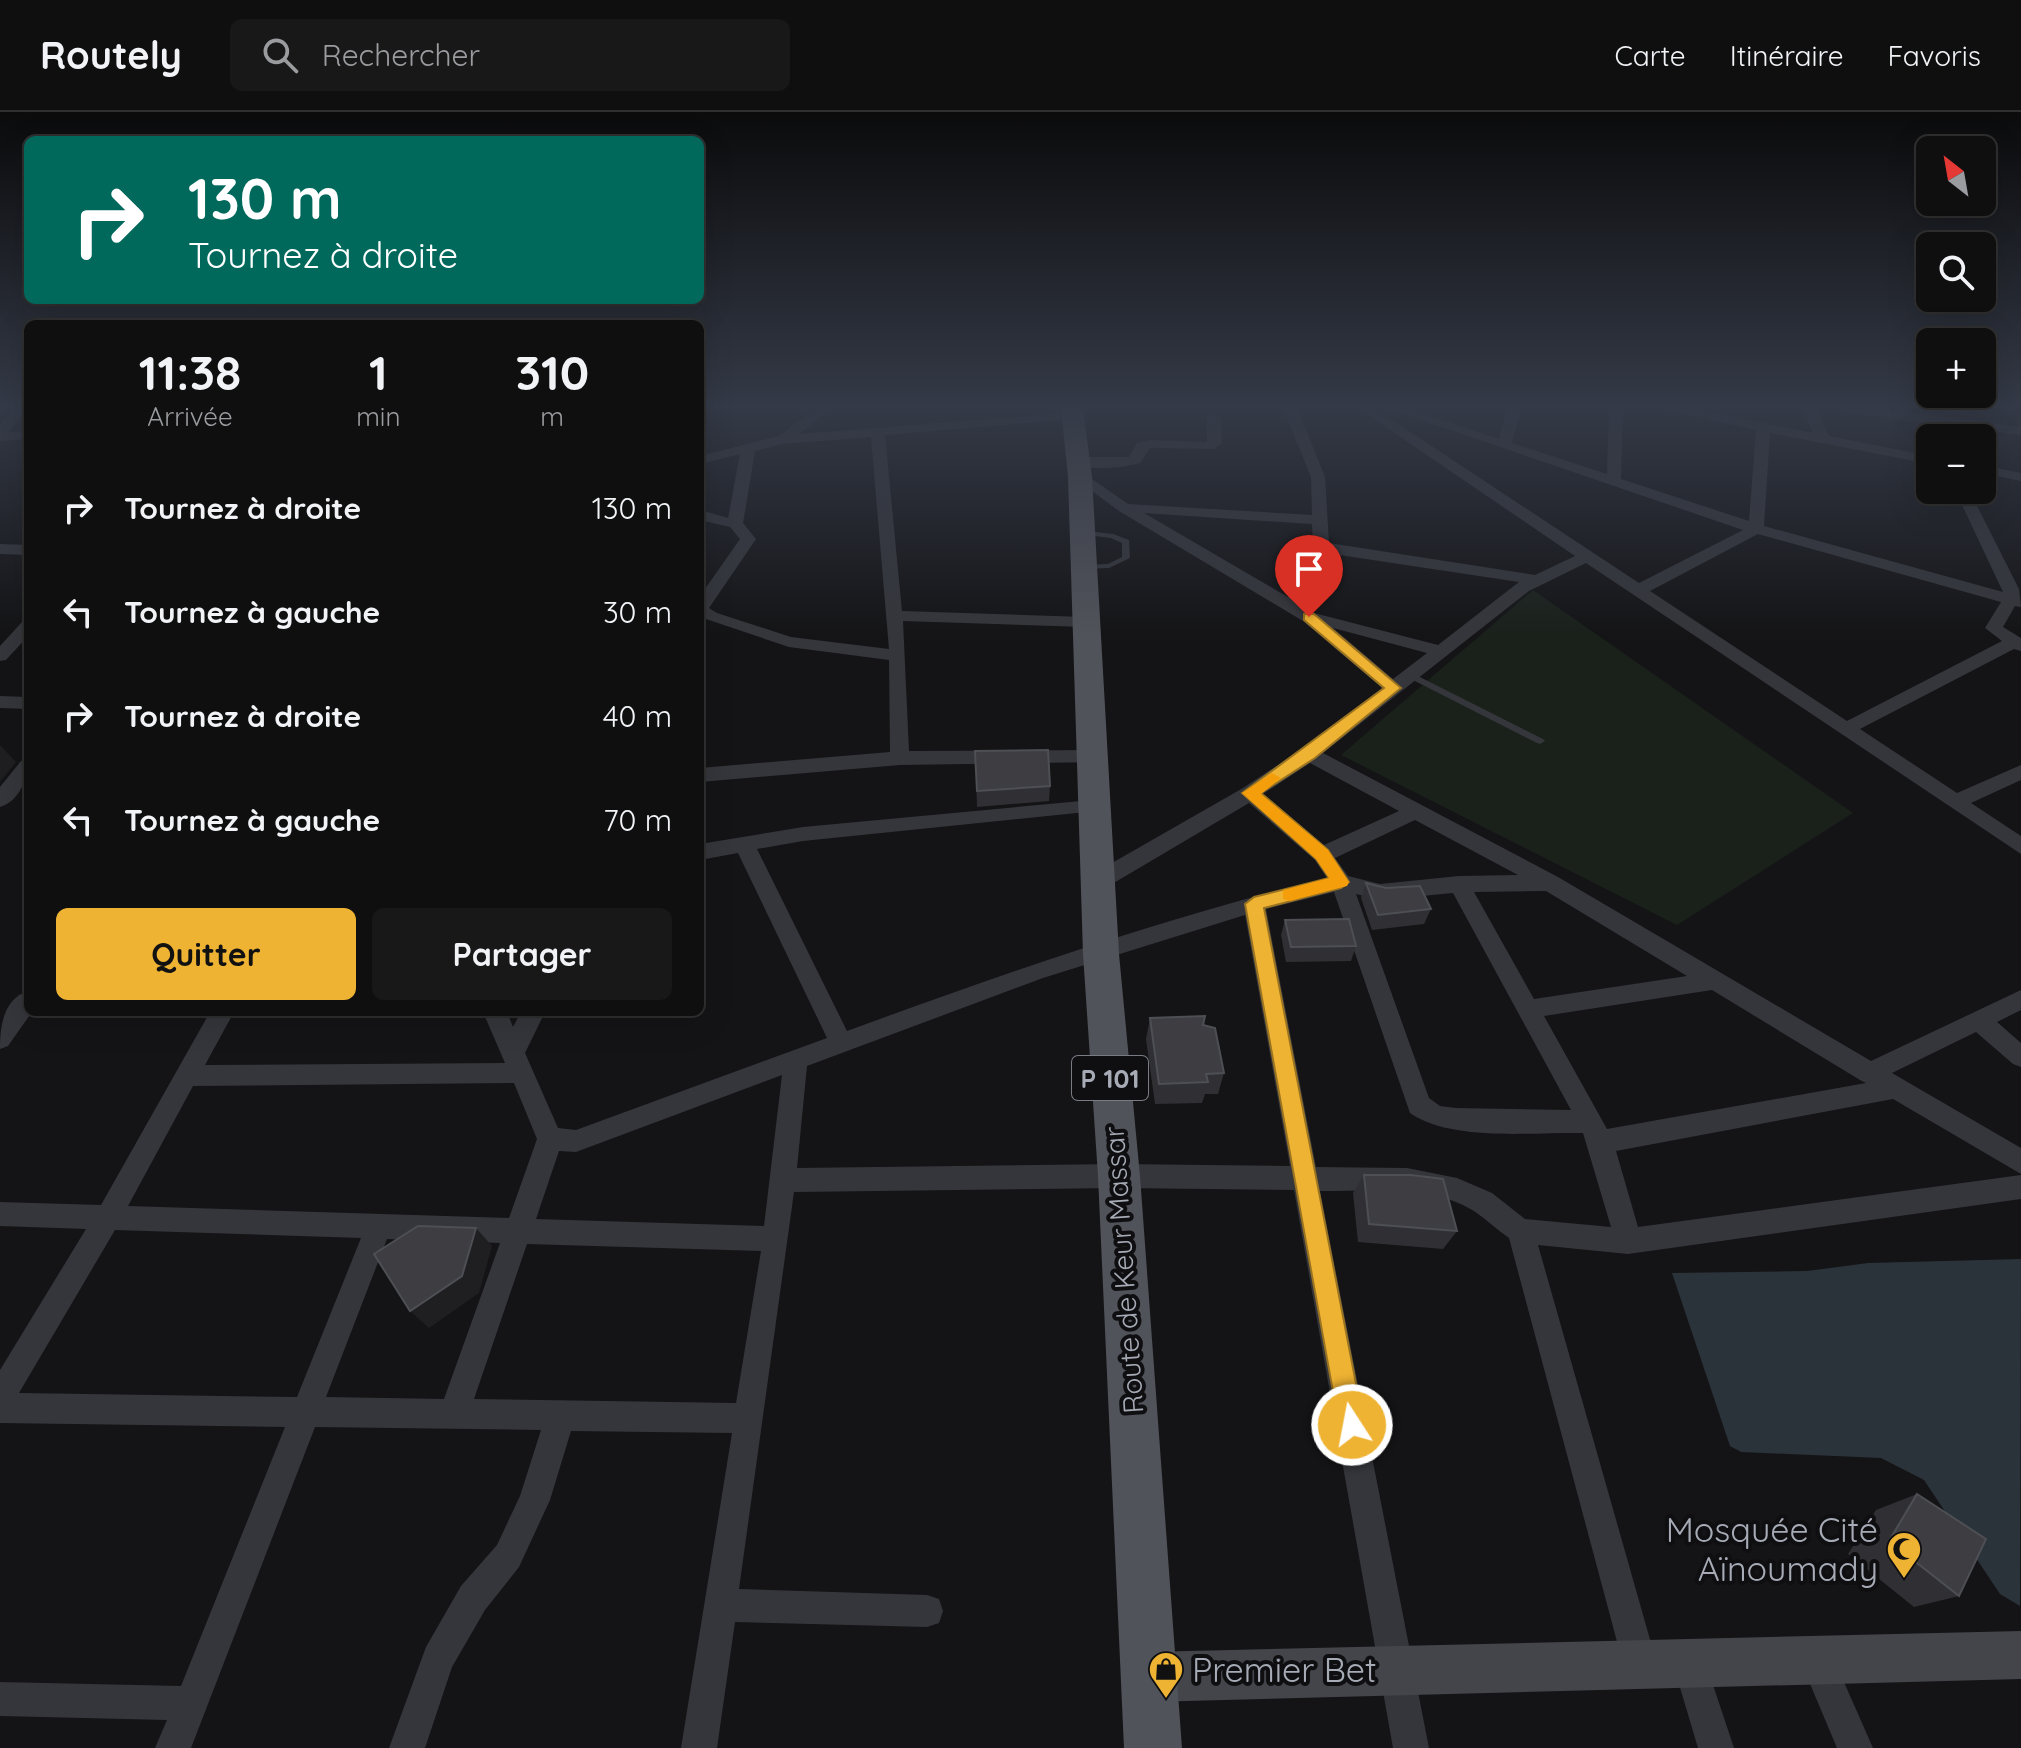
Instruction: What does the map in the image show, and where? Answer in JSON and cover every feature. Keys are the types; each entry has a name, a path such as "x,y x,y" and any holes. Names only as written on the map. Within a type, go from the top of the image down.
{"main road":[{"name":"Route de Keur Massar","path":"1080,484 1101,954 1119,1176 1153,1748"}],"street":[{"path":"735,524 742,484"},
{"path":"882,484 898,656 900,758"},
{"path":"1097,484 1124,508 1309,617 1393,688"},
{"path":"1291,607 1321,547 1317,484"},
{"path":"1480,484 2021,846"},
{"path":"1624,484 1756,529 2016,595"},
{"path":"1756,529 1759,484"},
{"path":"1969,504 2016,595"},
{"path":"1124,508 1321,520"},
{"path":"704,516 735,524 748,539 704,614"},
{"path":"1639,590 1756,529"},
{"path":"1321,547 1535,580"},
{"path":"0,549 24,550"},
{"path":"1099,881 1250,793 1309,754 1535,580 1587,556"},
{"path":"1846,729 2017,644 1994,628 2016,595"},
{"path":"704,616 789,642 898,656"},
{"path":"894,616 1085,622"},
{"path":"1309,617 1441,651"},
{"path":"0,656 24,630"},
{"path":"0,702 24,703"},
{"path":"1309,754 1550,883 2021,1162"},
{"path":"704,775 900,758 1094,757"},
{"path":"1,799 24,771"},
{"path":"1956,802 2021,772"},
{"path":"1250,793 1322,855 1341,882 1419,1105 1435,1116 1596,1132 1895,1088"},
{"path":"1,799 24,798"},
{"path":"704,851 744,843 1096,804"},
{"path":"1322,855 1416,811"},
{"path":"744,843 841,1043"},
{"path":"550,1139 576,1141 1037,971 1101,954 1254,904 1341,882 1380,892 1459,884 1550,883"},
{"path":"1459,884 1596,1132 1628,1241"},
{"path":"1254,904 1411,1748"},
{"path":"1528,1009 1713,981"},
{"path":"1869,1073 2021,999"},
{"path":"0,1039 24,1006"},
{"path":"0,1398 108,1217 220,1016"},
{"path":"454,1414 550,1139 497,1016"},
{"path":"517,1062 532,1016"},
{"path":"1977,1019 2021,1057"},
{"path":"699,1748 776,1239 796,1060"},
{"path":"187,1076 517,1062"},
{"path":"784,1180 1119,1176 1434,1183 1483,1202 1520,1231 1628,1241 2021,1187"},
{"path":"0,1214 776,1239"},
{"path":"173,1748 379,1226"},
{"path":"1520,1231 1640,1664"},
{"path":"0,1408 749,1418"},
{"path":"407,1748 438,1659 473,1598 508,1556 521,1528 561,1415"},
{"path":"721,1605 927,1611"},
{"path":"1148,1677 2021,1655"},
{"path":"1817,1660 1855,1748"},
{"path":"1690,1664 1716,1748"},
{"path":"0,1699 190,1703"}],"lane":[{"path":"1113,536 1126,542 1126,558 1119,563 1082,550 1113,536"},
{"path":"1410,675 1540,741"}],"shaded area":[{"path":"1533,590 1853,813 1677,925 1341,755"},
{"path":"2021,1259 2020,1606 2000,1594 1924,1480 1881,1458 1741,1452 1730,1446 1672,1273 1807,1271 1868,1263"}],"building":[{"path":"1048,750 1050,786 977,791 975,751"},
{"path":"1366,883 1386,888 1420,886 1431,909 1378,915"},
{"path":"1349,919 1356,946 1291,947 1285,920"},
{"path":"1205,1016 1203,1025 1215,1028 1224,1073 1206,1074 1208,1082 1159,1084 1150,1018"},
{"path":"1364,1175 1443,1179 1457,1231 1369,1224"},
{"path":"418,1226 476,1228 462,1276 410,1311 374,1254"},
{"path":"1917,1494 1986,1539 1959,1596 1889,1541"}],"slow traffic":[{"path":"1272,778 1250,793 1322,855 1341,882 1290,895"}],"place":[{"name":"Mosquée Cité Aïnoumady","path":"1904,1580"},
{"name":"Premier Bet","path":"1166,1700"}],"route":[{"path":"1309,617 1393,688 1309,754 1250,793 1322,855 1341,882 1254,904 1352,1425"}]}
